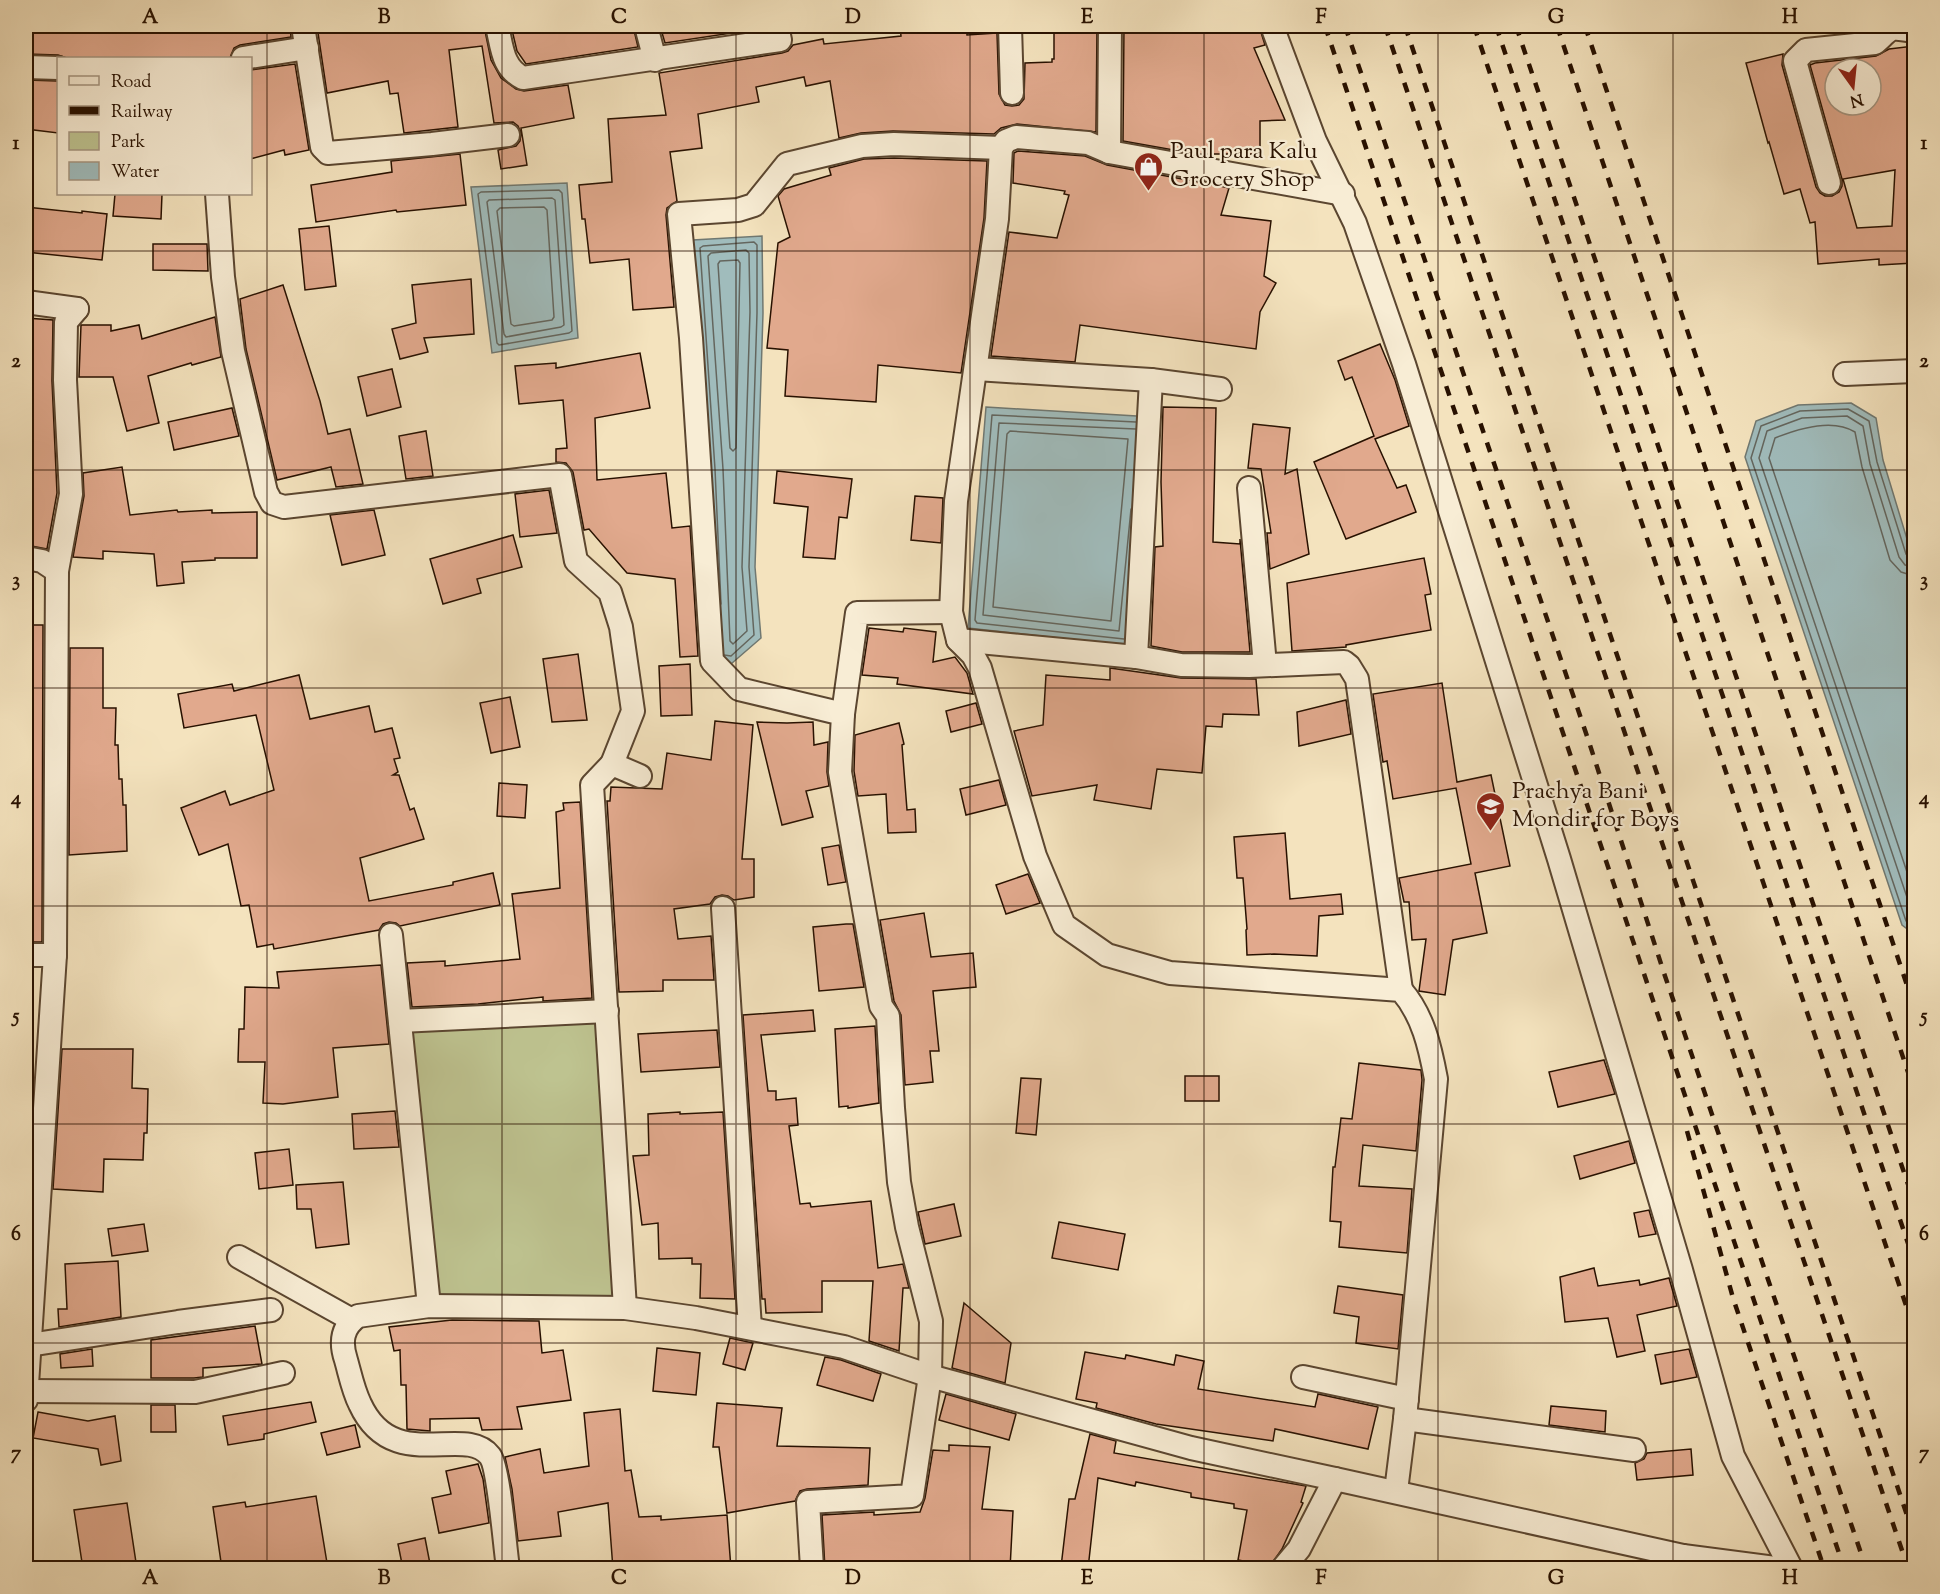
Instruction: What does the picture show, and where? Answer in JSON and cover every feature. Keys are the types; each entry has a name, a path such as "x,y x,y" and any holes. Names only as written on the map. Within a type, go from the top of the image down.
{"street":[{"path":"303,26 322,147 328,153 508,135"},
{"path":"497,26 505,59 513,74 523,78 780,40 777,26"},
{"path":"646,26 655,60"},
{"path":"1010,26 1012,93"},
{"path":"1109,152 1110,26"},
{"path":"1272,26 1315,141 1355,223 1404,364 1559,859 1681,1270 1733,1456 1791,1569"},
{"path":"1829,183 1795,61 1806,50 1875,44 1886,28 1914,31"},
{"path":"249,57 307,48"},
{"path":"26,67 57,68"},
{"path":"1342,194 1109,152 1088,143 1016,138 1006,141 1001,148 997,219 956,501 951,612 958,640 973,655 980,668 1035,856 1064,925 1107,955 1170,973 1401,990"},
{"path":"843,714 739,689 712,661 691,338 679,214 738,210 754,205 787,164 862,146 894,144 1001,148"},
{"path":"217,195 223,277 232,351 266,492 272,503 284,507 560,475 576,561 610,592 621,627 633,711 612,764 592,785 625,1308"},
{"path":"26,302 77,309 66,322 65,380 71,494 57,571 55,955 26,1400"},
{"path":"976,369 1151,380 1220,389"},
{"path":"1845,374 1914,371"},
{"path":"1136,657 1151,380"},
{"path":"1249,488 1265,665"},
{"path":"26,558 42,561 57,571"},
{"path":"812,1569 808,1502 912,1496 930,1376 931,1322 907,1227 899,1182 888,1016 880,1001 840,771 843,714 857,613 951,612"},
{"path":"958,640 1136,657 1181,665 1344,662 1357,679 1401,990 1413,1004 1429,1044 1436,1079 1406,1409 1396,1491"},
{"path":"612,764 640,776"},
{"path":"723,908 750,1328"},
{"path":"391,935 429,1306"},
{"path":"26,955 55,955"},
{"path":"400,1021 607,1011"},
{"path":"240,1257 352,1320"},
{"path":"508,1569 491,1457 483,1449 472,1446 404,1444 386,1437 360,1404 342,1347 344,1331 358,1316 429,1306 625,1308 750,1328 844,1347 930,1376 1191,1448 1396,1491 1683,1562 1775,1569"},
{"path":"29,1345 271,1310"},
{"path":"26,1391 195,1392 284,1372"},
{"path":"1303,1377 1406,1409 1634,1450"},
{"path":"1283,1569 1299,1549 1335,1479"}],"green space":[{"path":"607,1011 619,1301 432,1301 400,1021"}],"water":[{"path":"567,183 578,338 492,353 471,187"},
{"path":"762,236 763,313 755,567 761,638 731,664 717,659 709,469 693,240"},
{"path":"1851,403 1876,418 1883,460 1914,562 1914,934 1902,925 1745,457 1756,421 1798,405"},
{"path":"986,407 1153,417 1133,646 968,628"}],"building":[{"path":"26,26 290,26 291,37 240,45 234,48 230,57 64,57 26,54"},
{"path":"317,26 484,26 491,60 501,78 516,89 524,91 568,85 574,118 521,128 527,165 501,169 498,150 516,146 520,141 521,133 513,122 494,123 482,46 449,50 458,127 404,133 398,93 390,94 388,81 327,93"},
{"path":"511,26 633,26 638,47 526,64 517,51"},
{"path":"660,26 758,26 759,29 665,43"},
{"path":"900,26 966,26 967,35 997,33 999,94 1005,105 1012,106 1019,105 1024,99 1025,63 1052,62 1054,59 1054,26 1097,26 1096,132 1017,124 1001,128 994,134 893,131 861,133 839,138 830,81 806,86 804,77 756,87 759,102 698,114 702,148 670,152 677,201 667,208 666,215 674,307 633,310 629,259 590,263 579,185 612,182 608,119 666,115 659,73 782,53 788,51 793,45 823,39 824,44 901,36"},
{"path":"1124,26 1259,26 1265,45 1254,48 1285,120 1260,121 1260,154 1196,154 1123,141"},
{"path":"1914,46 1914,263 1879,265 1879,259 1818,264 1815,222 1810,223 1800,189 1784,194 1746,63 1783,54 1782,65 1816,187 1825,196 1832,196 1839,192 1842,179 1825,117 1883,117 1883,57 1867,57 1876,56 1889,49","holes":["1895,170 1892,226 1857,228 1843,179"]},
{"path":"1823,62 1823,111 1810,65"},
{"path":"295,64 309,150 285,155 284,150 252,158 252,70"},
{"path":"26,80 57,81 57,133 26,129"},
{"path":"1018,151 1085,156 1107,165 1229,188 1221,215 1271,221 1264,276 1276,283 1260,312 1256,349 1080,325 1075,362 991,356 1009,232 1057,238 1069,195 1064,194 1065,191 1013,183 1014,153"},
{"path":"460,154 466,205 397,212 396,210 316,222 311,185 392,172 391,161"},
{"path":"864,159 987,161 984,218 961,373 878,365 876,402 785,396 788,350 767,348 778,243 790,237 778,196 784,189 831,175 829,168"},
{"path":"115,195 162,195 161,219 113,216"},
{"path":"26,207 107,214 102,260 26,252"},
{"path":"329,226 336,286 305,290 299,229"},
{"path":"153,244 207,244 208,271 153,270"},
{"path":"471,279 474,334 424,338 428,352 400,359 392,329 416,323 412,285"},
{"path":"283,285 320,401 328,434 350,429 363,484 336,487 331,467 277,480 246,349 240,299"},
{"path":"215,317 221,357 148,376 159,423 127,431 113,377 79,377 81,325 111,325 111,331 139,325 142,339"},
{"path":"26,318 53,320 52,381 57,493 47,549 26,545"},
{"path":"1380,344 1395,380 1409,426 1375,439 1397,488 1406,485 1416,512 1346,539 1314,462 1374,436 1352,377 1345,380 1338,361"},
{"path":"640,353 650,408 595,418 597,480 666,473 672,528 690,526 698,656 680,657 675,579 627,573 589,529 584,530 573,472 566,463 556,462 556,449 567,448 563,400 519,404 515,366 556,363 556,368"},
{"path":"392,369 401,407 367,416 358,377"},
{"path":"1163,407 1216,408 1213,542 1240,544 1240,539 1250,652 1182,652 1151,646 1155,547 1163,546 1161,482"},
{"path":"232,408 239,436 174,450 168,422"},
{"path":"1253,424 1290,428 1285,474 1297,469 1309,554 1270,569 1267,533 1271,533 1261,469 1248,468"},
{"path":"426,431 433,476 406,479 399,436"},
{"path":"122,467 130,515 177,510 178,512 212,510 212,513 257,512 257,558 215,558 215,560 182,562 184,583 157,586 154,554 103,551 103,559 73,557 84,496 83,473"},
{"path":"777,471 852,479 847,518 839,517 835,559 803,557 808,507 774,503"},
{"path":"549,490 557,533 520,537 515,494"},
{"path":"915,496 943,498 941,543 911,540"},
{"path":"374,510 385,555 342,565 330,515"},
{"path":"513,535 522,567 477,579 481,593 443,604 430,559"},
{"path":"1424,558 1431,594 1425,595 1431,630 1346,645 1346,647 1292,651 1287,583"},
{"path":"26,625 43,625 42,942 26,942"},
{"path":"869,628 903,632 904,628 936,632 933,662 955,657 967,673 973,694 897,684 898,678 862,675"},
{"path":"70,648 103,648 103,708 116,708 115,745 118,745 119,779 122,779 123,805 126,805 127,851 69,855"},
{"path":"578,654 587,720 552,722 543,659"},
{"path":"690,664 692,715 661,716 659,666"},
{"path":"1110,668 1181,678 1256,679 1259,715 1223,714 1222,727 1206,726 1202,773 1157,769 1151,809 1094,800 1097,785 1032,796 1014,731 1043,725 1046,675 1110,680"},
{"path":"299,675 310,719 369,706 375,732 392,728 400,758 394,759 398,772 393,775 399,775 410,810 414,808 424,839 360,858 369,901 453,885 453,882 493,873 500,905 400,926 389,922 383,924 379,930 274,949 273,944 257,947 249,905 241,906 228,844 199,855 181,808 225,791 230,805 274,790 256,715 184,728 178,694 232,684 234,691"},
{"path":"1442,683 1457,782 1491,775 1510,866 1475,873 1487,933 1453,940 1445,995 1419,991 1426,939 1412,940 1409,902 1404,902 1399,878 1471,864 1456,788 1393,799 1387,761 1383,762 1373,694"},
{"path":"510,697 520,747 491,753 480,703"},
{"path":"1346,700 1351,734 1299,746 1297,712"},
{"path":"976,703 982,724 951,732 946,711"},
{"path":"715,721 753,725 742,859 754,859 754,897 734,900 722,895 715,897 710,904 674,909 678,939 711,936 714,980 663,980 663,991 619,992 607,801 610,801 611,787 662,789 667,753 711,760"},
{"path":"757,722 813,722 814,745 828,742 829,786 806,791 813,817 782,825"},
{"path":"899,723 904,744 902,745 907,810 915,809 916,832 888,833 886,794 858,796 854,771 855,735"},
{"path":"999,780 1006,805 966,815 960,789"},
{"path":"499,783 527,785 525,818 497,816"},
{"path":"580,802 592,998 543,1001 543,997 478,1004 412,1007 407,963 445,961 445,966 520,959 512,894 560,888 556,812 564,810 563,803"},
{"path":"1285,833 1290,899 1341,894 1343,914 1319,916 1317,956 1247,955 1243,878 1237,878 1234,837"},
{"path":"839,845 846,882 828,885 822,848"},
{"path":"1028,874 1040,903 1006,914 996,885"},
{"path":"924,913 931,957 973,953 976,987 933,991 939,1051 930,1051 933,1082 905,1085 901,1015 894,1001 880,920"},
{"path":"853,924 864,987 819,991 813,927"},
{"path":"381,965 389,1044 333,1048 338,1097 283,1104 263,1103 265,1062 238,1062 239,1029 244,1029 245,987 279,988 277,972"},
{"path":"813,1010 815,1031 761,1035 768,1091 776,1091 776,1100 796,1098 798,1125 789,1126 800,1204 810,1203 811,1207 871,1201 878,1268 903,1264 909,1288 903,1288 899,1351 869,1341 873,1281 822,1281 822,1312 766,1313 765,1299 762,1299 743,1015"},
{"path":"875,1026 879,1103 848,1108 848,1106 839,1107 835,1029"},
{"path":"717,1030 720,1067 641,1072 638,1034"},
{"path":"62,1049 133,1049 132,1088 148,1089 147,1133 144,1133 143,1160 104,1159 103,1192 53,1189"},
{"path":"1604,1060 1615,1094 1558,1107 1549,1072"},
{"path":"1359,1063 1421,1070 1416,1151 1363,1145 1359,1186 1412,1189 1407,1253 1339,1247 1341,1222 1330,1221 1333,1167 1335,1167 1341,1118 1352,1119"},
{"path":"1185,1076 1219,1076 1219,1101 1185,1101"},
{"path":"1021,1078 1041,1079 1036,1135 1016,1133"},
{"path":"26,1085 33,1086 26,1188"},
{"path":"395,1111 399,1147 354,1149 352,1114"},
{"path":"680,1112 680,1114 723,1112 735,1299 700,1298 701,1264 692,1264 692,1258 659,1259 658,1223 642,1225 633,1156 649,1155 648,1114"},
{"path":"1629,1141 1635,1163 1580,1179 1574,1156"},
{"path":"289,1149 293,1185 259,1189 255,1153"},
{"path":"343,1182 349,1244 316,1248 311,1209 297,1209 296,1185"},
{"path":"954,1204 961,1236 925,1244 918,1212"},
{"path":"1649,1210 1656,1234 1639,1237 1634,1213"},
{"path":"1059,1222 1125,1234 1118,1270 1052,1258"},
{"path":"144,1224 148,1251 112,1256 108,1229"},
{"path":"118,1261 121,1317 59,1327 58,1309 67,1309 65,1264"},
{"path":"1594,1268 1598,1286 1639,1280 1640,1285 1669,1278 1677,1306 1637,1315 1645,1351 1617,1357 1608,1318 1565,1322 1560,1277"},
{"path":"1338,1286 1403,1295 1398,1349 1356,1343 1359,1317 1334,1313"},
{"path":"964,1303 1011,1343 1005,1383 952,1368"},
{"path":"452,1320 539,1321 542,1353 563,1350 571,1400 517,1407 522,1429 482,1430 479,1418 430,1419 430,1431 407,1429 406,1385 401,1385 400,1350 394,1351 389,1327"},
{"path":"255,1326 262,1364 203,1368 203,1377 151,1378 151,1340"},
{"path":"730,1338 753,1343 745,1370 723,1364"},
{"path":"657,1348 700,1353 696,1395 653,1391"},
{"path":"92,1349 93,1366 61,1368 60,1354"},
{"path":"1689,1349 1697,1377 1661,1384 1655,1355"},
{"path":"1085,1352 1125,1359 1126,1355 1174,1365 1176,1355 1204,1361 1198,1389 1315,1407 1318,1394 1378,1407 1368,1449 1275,1429 1273,1441 1156,1424 1096,1408 1097,1403 1076,1399"},
{"path":"825,1357 881,1374 873,1401 817,1385"},
{"path":"946,1394 1016,1414 1009,1440 939,1420"},
{"path":"311,1402 316,1422 264,1434 264,1439 228,1445 223,1416"},
{"path":"717,1403 782,1408 777,1446 870,1448 868,1485 807,1489 800,1491 795,1501 727,1513 719,1447 713,1447"},
{"path":"151,1405 175,1405 176,1432 151,1432"},
{"path":"1551,1406 1606,1411 1605,1432 1549,1425"},
{"path":"620,1409 625,1471 631,1470 639,1517 661,1516 661,1520 727,1515 731,1569 613,1569 608,1503 558,1512 561,1536 518,1541 512,1489 505,1457 540,1449 544,1473 589,1466 584,1413"},
{"path":"38,1412 88,1421 115,1416 121,1461 101,1465 98,1449 33,1438"},
{"path":"355,1425 360,1447 327,1455 321,1433"},
{"path":"1090,1434 1116,1441 1114,1453 1306,1486 1301,1502 1303,1503 1282,1549 1270,1566 1238,1560 1247,1510 1234,1508 1234,1504 1191,1497 1191,1493 1136,1482 1135,1486 1098,1478 1088,1569 1061,1567 1069,1499 1075,1499"},
{"path":"949,1445 990,1447 982,1509 1013,1511 1010,1569 943,1566 943,1569 825,1569 822,1515 920,1512 925,1498 933,1450 949,1451"},
{"path":"1691,1449 1693,1475 1637,1480 1635,1463 1644,1459 1647,1453"},
{"path":"478,1464 483,1479 489,1523 439,1533 432,1498 451,1494 446,1471"},
{"path":"316,1496 328,1569 222,1569 213,1507 245,1502 246,1507"},
{"path":"127,1503 137,1569 83,1569 74,1510"},
{"path":"425,1538 431,1569 403,1569 398,1544"}],"railway":[{"path":"1325,26 1844,1568"},
{"path":"1345,26 1588,739 1664,973 1866,1568"},
{"path":"1385,26 1908,1568"},
{"path":"1405,26 1914,1536"},
{"path":"1474,26 1914,1329"},
{"path":"1496,26 1914,1261"},
{"path":"1516,26 1914,1202"},
{"path":"1557,26 1914,1090"},
{"path":"1585,26 1914,1006"},
{"path":"1687,1131 1733,1298 1824,1568"}],"place":[{"name":"Paul para Kalu Grocery Shop","path":"1149,192"},
{"name":"Prachya Bani Mondir for Boys","path":"1491,832"}]}
